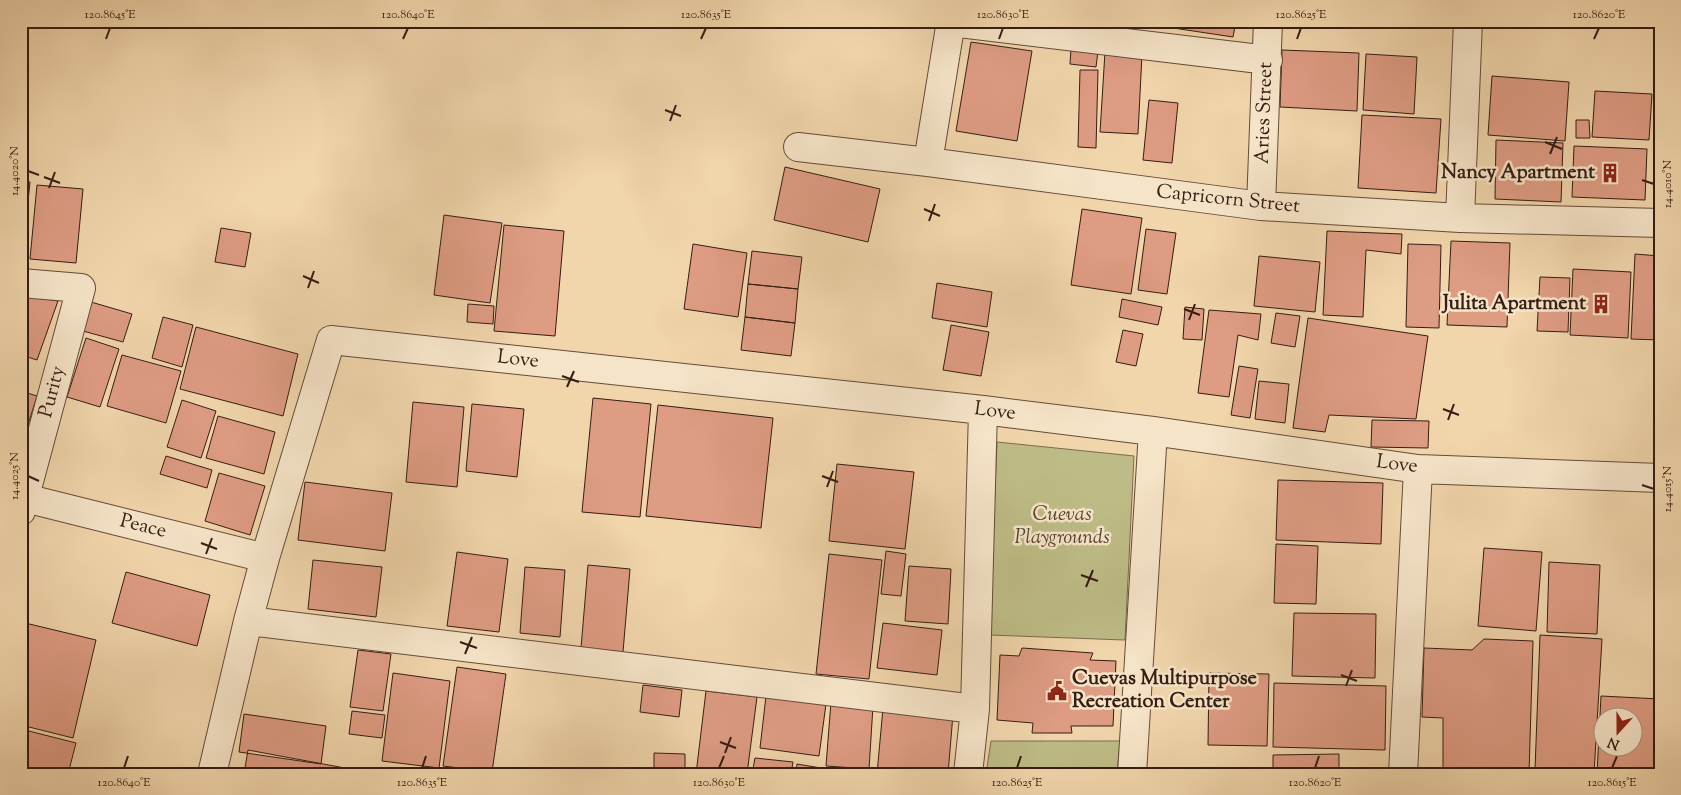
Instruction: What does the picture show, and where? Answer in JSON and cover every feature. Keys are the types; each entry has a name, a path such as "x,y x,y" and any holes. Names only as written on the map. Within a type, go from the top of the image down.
{"street":[{"name":"Aries Street","path":"1261,206 1268,21"},
{"path":"1460,218 1468,21"},
{"path":"928,162 951,22 1268,60"},
{"name":"Capricorn Street","path":"798,148 928,162 1261,206 1460,218 1660,223"},
{"name":"Purity","path":"21,283 81,288 23,502"},
{"name":"Love","path":"265,558 331,340 983,410 1153,431 1418,469 1660,478"},
{"path":"968,774 975,709 983,410"},
{"path":"1132,774 1153,431"},
{"path":"1403,774 1418,469"},
{"name":"Peace","path":"23,502 265,558"},
{"path":"212,774 265,558"},
{"path":"248,621 975,709"}],"green space":[{"name":"Cuevas Playgrounds","path":"997,442 1134,456 1125,640 989,635"},
{"path":"991,741 1120,741 1117,774 986,774"}],"building":[{"path":"1089,21 1123,21 1119,36 1088,33"},
{"path":"1127,21 1236,21 1233,37"},
{"path":"971,42 1032,51 1017,141 956,131"},
{"path":"1071,49 1098,51 1096,67 1070,64"},
{"path":"1282,50 1359,53 1357,111 1280,107"},
{"path":"1105,52 1142,54 1138,134 1100,132"},
{"path":"1366,54 1417,57 1414,114 1363,110"},
{"path":"1080,70 1098,70 1096,148 1078,147"},
{"path":"1492,76 1569,82 1565,141 1488,135"},
{"path":"1595,91 1652,94 1649,140 1592,137"},
{"path":"1149,100 1178,103 1172,163 1143,160"},
{"path":"1362,115 1441,119 1436,193 1358,188"},
{"path":"1576,120 1589,120 1590,138 1576,138"},
{"path":"1496,140 1563,143 1561,202 1495,199"},
{"name":"Nancy Apartment","path":"1574,146 1647,149 1645,200 1572,197"},
{"path":"785,167 880,189 868,242 774,220"},
{"path":"21,181 30,182 23,251 21,251"},
{"path":"37,185 83,189 76,263 30,259"},
{"path":"1082,209 1142,218 1131,294 1071,285"},
{"path":"444,215 502,223 490,303 434,295"},
{"path":"504,225 564,231 555,336 494,331"},
{"path":"221,228 251,233 245,267 215,262"},
{"path":"1146,229 1176,233 1167,294 1138,290"},
{"path":"1327,231 1402,234 1401,254 1366,250 1363,317 1323,315"},
{"path":"1451,241 1510,243 1507,327 1447,325"},
{"path":"693,244 747,253 738,317 684,309"},
{"path":"1408,244 1441,245 1439,328 1406,327"},
{"path":"752,251 802,257 798,289 748,284"},
{"path":"1635,254 1660,256 1660,340 1631,339"},
{"path":"1259,256 1320,262 1315,312 1254,306"},
{"name":"Julita Apartment","path":"1573,269 1631,272 1628,338 1570,335"},
{"path":"1540,277 1570,278 1568,332 1537,331"},
{"path":"937,283 992,292 987,327 932,318"},
{"path":"748,284 798,289 795,323 745,317"},
{"path":"21,295 58,301 37,360 21,355"},
{"path":"1122,299 1162,307 1158,325 1119,317"},
{"path":"91,302 132,314 123,342 83,331"},
{"path":"468,304 494,306 493,324 467,322"},
{"path":"1185,307 1204,309 1202,340 1183,339"},
{"path":"1209,310 1261,314 1258,340 1238,335 1229,397 1198,393"},
{"path":"1276,313 1300,316 1295,347 1271,343"},
{"path":"163,317 193,325 182,367 152,358"},
{"path":"745,317 795,323 791,356 741,350"},
{"path":"1308,318 1428,336 1416,419 1329,415 1325,432 1293,428"},
{"path":"951,325 989,332 981,376 943,370"},
{"path":"196,327 298,354 283,416 180,389"},
{"path":"1123,330 1143,334 1136,366 1116,362"},
{"path":"86,338 119,349 100,407 67,397"},
{"path":"122,355 181,371 166,423 107,406"},
{"path":"1239,366 1258,369 1250,418 1231,415"},
{"path":"1259,381 1289,384 1285,423 1255,419"},
{"path":"21,391 37,396 21,447"},
{"path":"593,398 651,404 640,517 582,512"},
{"path":"182,400 216,411 201,458 167,447"},
{"path":"413,402 464,407 457,487 406,482"},
{"path":"472,404 524,409 517,477 466,471"},
{"path":"658,405 773,418 761,528 646,516"},
{"path":"218,416 275,432 264,474 206,458"},
{"path":"1372,420 1429,421 1428,448 1371,447"},
{"path":"166,456 212,470 207,488 160,474"},
{"path":"837,464 914,472 905,549 829,541"},
{"path":"219,473 265,486 250,535 205,521"},
{"path":"1278,480 1383,483 1381,544 1276,540"},
{"path":"305,482 392,493 385,551 298,540"},
{"path":"1276,544 1318,546 1316,604 1274,603"},
{"path":"1484,548 1542,552 1536,631 1478,626"},
{"path":"886,551 906,554 901,596 881,594"},
{"path":"457,552 508,559 499,632 447,626"},
{"path":"829,554 882,560 869,679 816,674"},
{"path":"313,560 382,567 376,617 308,609"},
{"path":"1549,562 1600,565 1597,634 1547,632"},
{"path":"588,565 630,569 623,652 581,648"},
{"path":"909,566 951,569 948,624 905,621"},
{"path":"525,567 565,570 560,637 520,633"},
{"path":"126,572 210,595 197,646 112,623"},
{"path":"1294,613 1376,614 1375,678 1292,676"},
{"path":"21,622 96,640 73,738 21,725"},
{"path":"883,623 942,630 937,675 877,668"},
{"path":"1540,635 1602,639 1598,708 1594,708 1594,774 1562,774 1561,770 1535,770"},
{"path":"1484,639 1533,641 1529,774 1443,774 1443,718 1422,717 1424,648 1472,650"},
{"name":"Cuevas Multipurpose Recreation Center","path":"1022,648 1093,653 1090,660 1116,661 1113,726 1071,726 1072,733 1032,733 1033,723 997,720 1000,655 1019,656"},
{"path":"358,650 391,654 383,711 350,707"},
{"path":"457,667 506,674 492,772 443,766"},
{"path":"393,673 450,681 439,768 382,761"},
{"path":"1209,673 1269,674 1267,746 1208,745"},
{"path":"1274,683 1386,686 1385,750 1273,747"},
{"path":"643,685 682,690 679,717 640,712"},
{"path":"706,691 757,697 747,774 696,774"},
{"path":"766,696 826,704 819,756 760,748"},
{"path":"1601,696 1660,699 1659,774 1597,774 1598,758 1644,758 1644,708 1600,708"},
{"path":"831,702 873,706 869,769 826,766"},
{"path":"883,708 953,714 948,774 877,774"},
{"path":"352,711 385,715 382,738 349,734"},
{"path":"244,714 326,726 321,764 239,752"},
{"path":"21,729 76,743 68,774 21,774"},
{"path":"248,750 377,774 244,774"},
{"path":"654,753 685,754 685,774 654,774"},
{"path":"1339,754 1339,774 1273,774 1273,755"},
{"path":"755,758 793,762 791,774 752,774"},
{"path":"797,764 857,774 796,774"}],"place":[{"name":"Nancy Apartment","path":"1610,173"},
{"name":"Julita Apartment","path":"1601,304"},
{"name":"Cuevas Multipurpose Recreation Center","path":"1057,691"}]}
